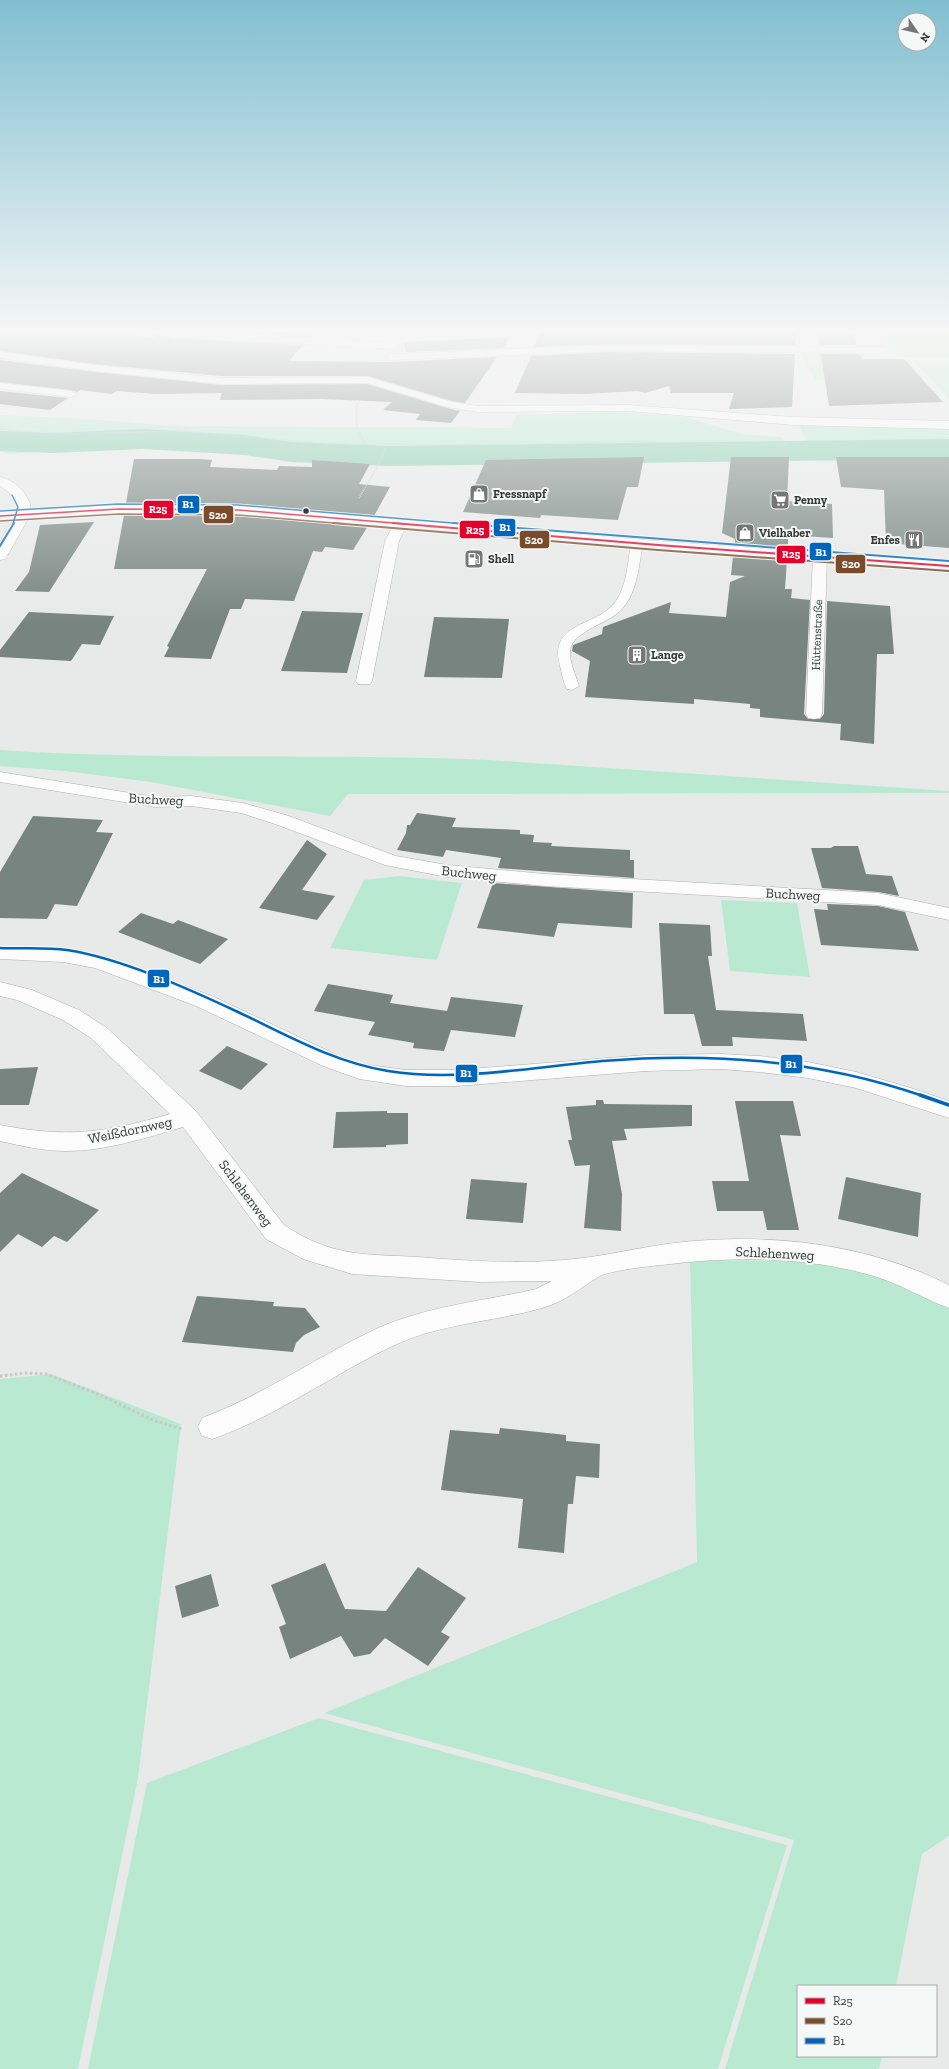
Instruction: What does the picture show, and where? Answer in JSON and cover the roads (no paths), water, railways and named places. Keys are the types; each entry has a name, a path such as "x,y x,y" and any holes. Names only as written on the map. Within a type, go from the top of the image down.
{"street":[{"path":"0,481 12,488 23,498 25,508 24,514 0,556"},
{"path":"0,516 179,507 347,518 949,566"},
{"path":"364,681 392,541 401,523"},
{"name":"Hüttenstraße","path":"814,714 820,556"},
{"name":"Buchweg","path":"0,777 155,802 191,801 243,808 282,820 392,861 447,871 553,881 854,896 878,899 949,914"},
{"path":"0,953 63,954 100,962 204,1001 331,1062 381,1075 427,1079 654,1063 704,1062 759,1064 838,1075 885,1086 949,1110"},
{"name":"Schlehenweg","path":"0,990 24,995 71,1015 87,1024 154,1084 188,1118 275,1232 289,1242 333,1260 352,1264 520,1273 594,1267 647,1257 709,1251 762,1250 802,1253 892,1270 931,1287 949,1298"},
{"name":"Weißdornweg","path":"0,1133 73,1142 97,1140 188,1118"},
{"name":"Schlehenweg","path":"212,1427 241,1415 389,1336 437,1320 542,1298 559,1290 594,1267"}],"lane":[{"path":"572,686 563,647 576,633 600,620 618,607 627,592 638,542"}],"waterway":[{"path":"0,441 51,443 143,439 245,445 291,452 388,456 949,449"}],"place":[{"name":"Fressnapf","path":"479,494"},
{"name":"Penny","path":"780,500"},
{"name":"Vielhaber","path":"745,533"},
{"name":"Enfes","path":"914,540"},
{"name":"Shell","path":"474,559"},
{"name":"Lange","path":"637,655"}]}
